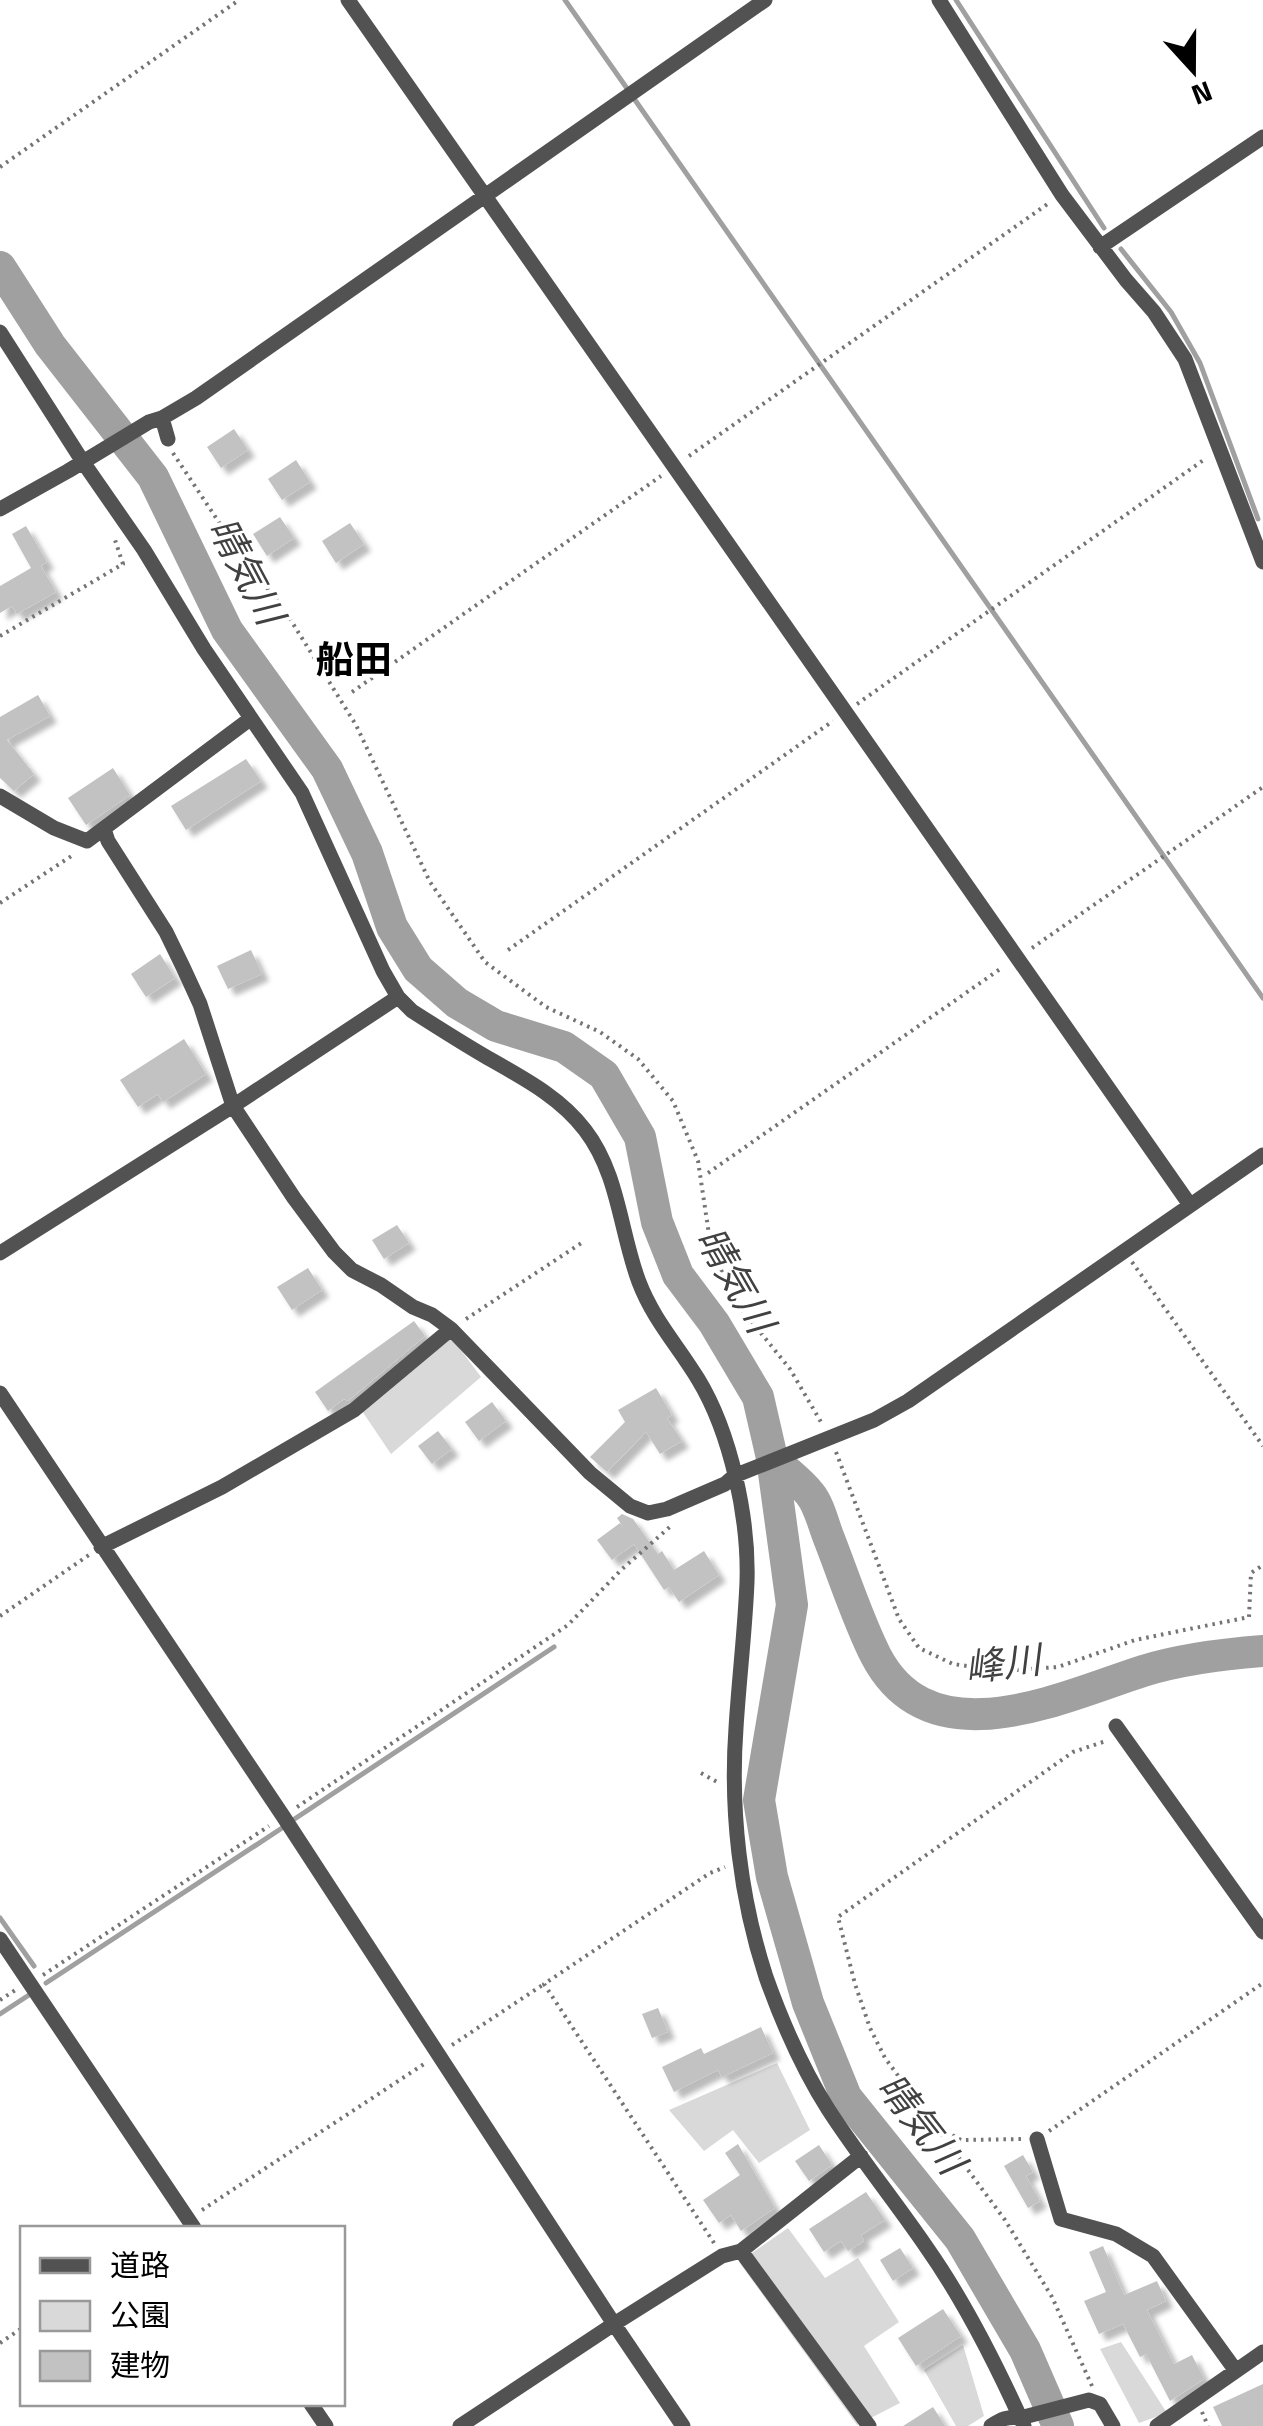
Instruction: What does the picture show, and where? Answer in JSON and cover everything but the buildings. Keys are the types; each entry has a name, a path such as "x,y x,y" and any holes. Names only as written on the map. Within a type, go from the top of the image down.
{"street":[{"path":"348,0 1190,1205"},
{"path":"0,509 196,398 765,0"},
{"path":"939,0 1062,195 1154,312 1185,359 1258,533 1263,562"},
{"path":"1100,247 1263,137"},
{"path":"0,332 144,550 204,650 302,793 398,997 445,1033 538,1087 564,1107 601,1156 649,1306 699,1380 740,1474 747,1580 735,1732 735,1792 740,1860 765,1973 801,2061 828,2108 930,2251 1025,2420"},
{"path":"155,420 168,439"},
{"path":"0,796 54,828 86,841 250,719"},
{"path":"104,829 183,967 200,1004 233,1106 334,1252 352,1270 451,1329 590,1472 630,1506 648,1512 668,1509 740,1474 874,1420 908,1401 1263,1155"},
{"path":"0,1253 398,997"},
{"path":"102,1547 222,1487 354,1410 451,1329"},
{"path":"0,1393 683,2426"},
{"path":"1120,1731 1263,1932"},
{"path":"0,1939 191,2224"},
{"path":"1037,2138 1061,2219 1116,2234 1154,2256 1236,2371"},
{"path":"460,2426 722,2256 741,2250 862,2156"},
{"path":"741,2250 869,2426"},
{"path":"1157,2426 1263,2352"},
{"path":"991,2426 1012,2417 1025,2420 1094,2402 1113,2426"}],"path":[{"path":"0,167 240,0"},
{"path":"352,692 1062,195"},
{"path":"168,439 175,459 248,566 282,606 356,725 430,882 485,962 546,1007 600,1032 638,1060 672,1101 698,1161 710,1241 731,1296 790,1369 831,1438 900,1618 919,1648 953,1664 1002,1672 1058,1667 1136,1640 1249,1617 1251,1573 1263,1565"},
{"path":"508,950 1221,448"},
{"path":"0,636 122,564 111,530"},
{"path":"708,1173 1263,787"},
{"path":"0,903 78,852 86,841"},
{"path":"451,1329 584,1242"},
{"path":"1124,1251 1263,1446"},
{"path":"29,1980 46,1974 568,1625 676,1521 680,1503"},
{"path":"0,1616 102,1547"},
{"path":"1094,2402 1052,2297 1006,2220 886,2058 870,2028 838,1916 1074,1752 1120,1731"},
{"path":"191,2224 710,1873 740,1860"},
{"path":"937,2128 961,2140 1037,2138 1263,1983"},
{"path":"544,1984 722,2256"}],"green space":[{"path":"452,1338 481,1377 391,1454 362,1411"},
{"path":"777,2063 810,2130 759,2163 733,2130 704,2151 669,2110"},
{"path":"788,2228 825,2278 858,2258 899,2322 864,2346 900,2403 857,2425 739,2262"},
{"path":"1121,2342 1167,2413 1139,2423 1100,2349"},
{"path":"963,2345 984,2416 968,2426 956,2426 924,2370"}],"waterway":[{"path":"565,0 626,87"},
{"path":"956,0 1104,228"},
{"path":"635,100 1263,998"},
{"path":"1121,249 1171,312 1200,363 1258,519"},
{"name":"晴気川","path":"0,267 50,345 153,477 227,630 327,769 367,853 392,927 418,969 457,1003 496,1026 564,1047 604,1075 640,1137 657,1222 678,1275 714,1323 758,1397 772,1458 792,1605 759,1800 772,1877 808,2003 846,2097 960,2239 1025,2350 1058,2426"},
{"name":"峰川","path":"772,1458 816,1503 876,1656 900,1688 930,1706 963,1714 1000,1713 1173,1663 1263,1651"},
{"path":"293,1820 554,1647"},
{"path":"46,1983 282,1828"},
{"path":"0,1918 34,1966"},
{"path":"0,2014 29,1995"}],"district":[{"name":"船田","path":"354,660"}]}
